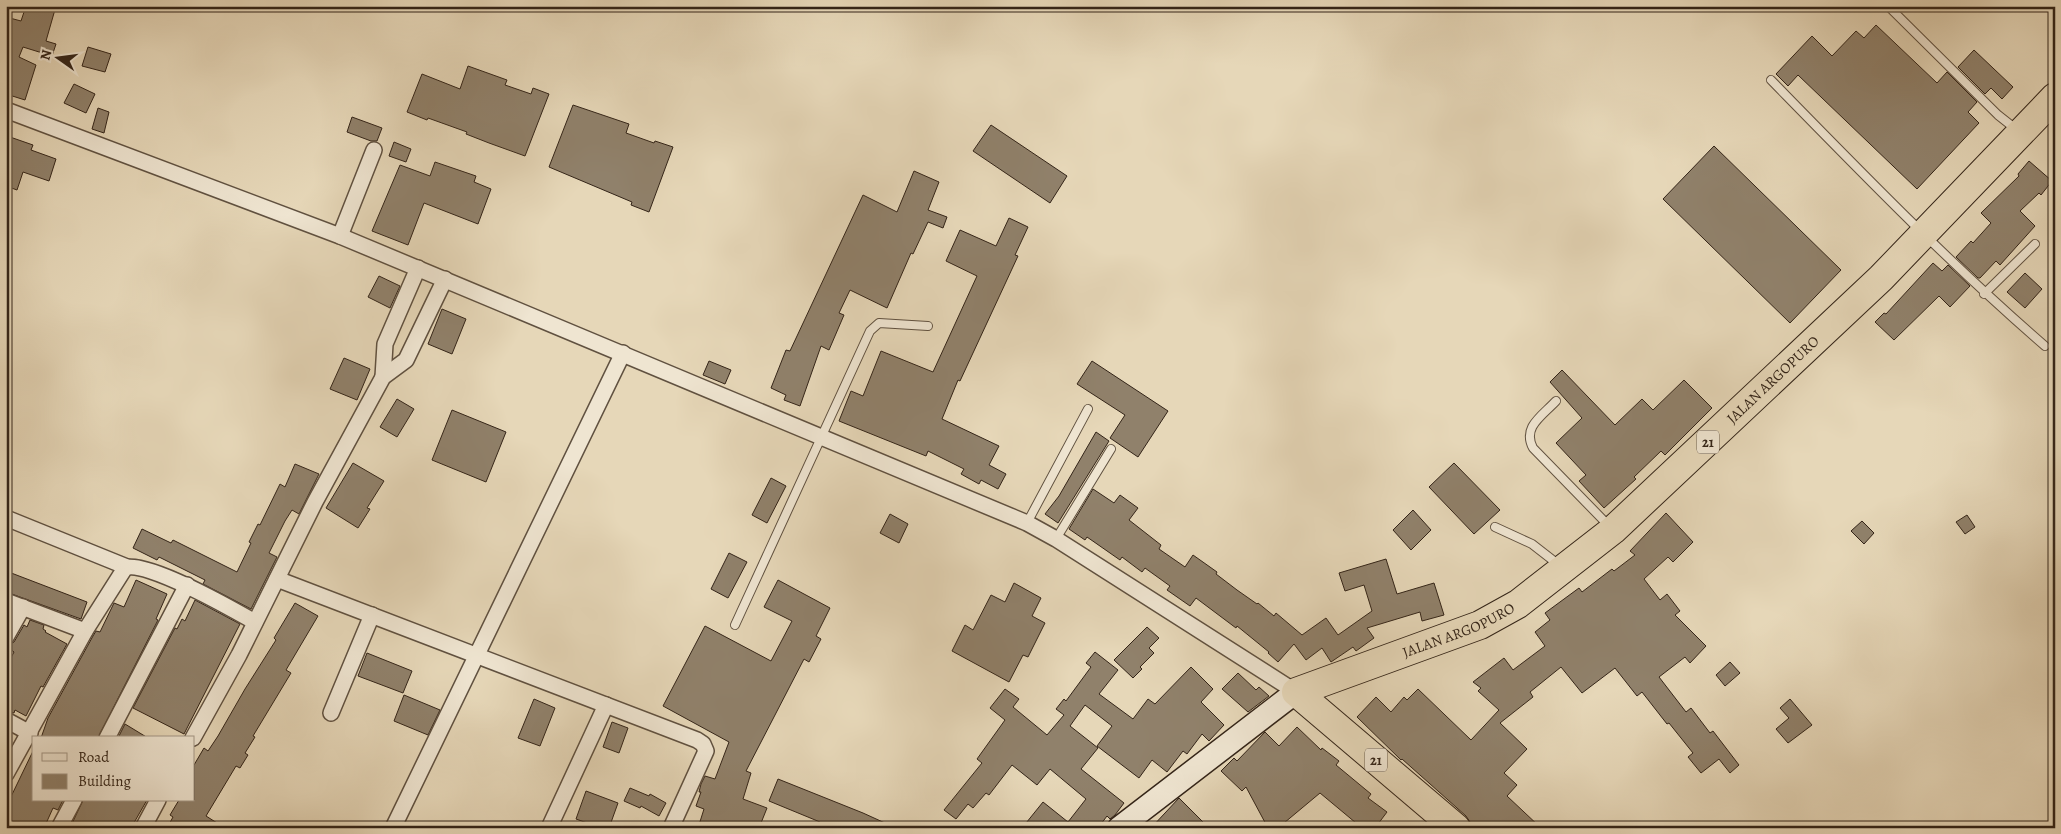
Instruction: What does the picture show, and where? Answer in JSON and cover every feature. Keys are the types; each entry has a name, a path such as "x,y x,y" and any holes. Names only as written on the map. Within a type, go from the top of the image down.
{"highway":[{"name":"JALAN ARGOPURO","path":"1296,692 1480,625 1518,604 1562,568 1614,530 1881,278 2055,97"},
{"name":"21","path":"1296,692 1456,828"}],"street":[{"path":"6,110 340,236 1027,522 1296,692 1131,825"},
{"path":"340,236 374,150"},
{"path":"383,377 385,344 418,268"},
{"path":"194,736 256,622 315,502 383,377 406,360 445,279"},
{"path":"393,828 623,353"},
{"path":"6,518 127,567 137,568 187,585 256,622"},
{"path":"6,774 85,631 122,570 127,567"},
{"path":"277,579 703,744 706,751 703,760 671,828"},
{"path":"108,736 187,585"},
{"path":"6,601 85,631"},
{"path":"6,637 22,607"},
{"path":"331,713 372,615"},
{"path":"549,828 606,705"},
{"path":"6,720 30,733"},
{"path":"59,828 73,802"},
{"path":"143,828 157,802"}],"lane":[{"path":"1888,6 1998,115 2020,133"},
{"path":"1771,80 1923,235 1984,294 2045,346"},
{"path":"1984,294 2035,244"},
{"path":"735,624 870,331 879,323 928,326"},
{"path":"1556,401 1529,430 1528,439 1533,448 1614,530"},
{"path":"1027,522 1088,409"},
{"path":"1056,539 1110,449"},
{"path":"1495,527 1532,544 1562,568"}],"building":[{"path":"26,6 56,6 46,41 56,44 52,56 23,47 19,57 36,65 25,100 6,94 6,17 21,21"},
{"path":"1876,25 1937,83 1947,72 1977,102 1968,112 1979,123 1917,189 1798,75 1788,86 1776,74 1812,36 1832,56 1856,31 1864,38"},
{"path":"88,47 111,54 105,72 82,66"},
{"path":"1974,50 2013,87 2002,99 1991,88 1985,94 1958,67"},
{"path":"468,66 507,80 505,85 531,94 533,88 549,94 525,156 466,134 467,132 407,112 422,74 460,89"},
{"path":"74,84 95,94 86,113 64,103"},
{"path":"573,105 629,124 626,133 654,143 655,141 673,147 649,212 631,205 632,202 549,167"},
{"path":"98,108 109,112 104,133 92,129"},
{"path":"352,117 382,128 377,141 371,141 347,132"},
{"path":"991,125 1067,176 1050,203 973,151"},
{"path":"10,137 33,145 31,150 56,159 49,181 23,172 17,190 6,186 6,146"},
{"path":"394,142 411,149 406,162 389,156"},
{"path":"1714,146 1841,270 1790,323 1663,199"},
{"path":"2029,161 2052,181 2041,195 2039,193 2020,211 2035,226 2000,265 1996,261 1978,278 1956,257 1971,241 1973,243 1991,223 1981,213 2019,176 2018,174"},
{"path":"435,162 476,176 474,182 491,189 478,224 424,203 408,245 372,231 400,165 430,176"},
{"path":"914,171 939,182 928,210 947,217 943,228 928,222 913,254 911,253 887,308 850,290 839,313 844,315 829,350 821,346 800,406 784,400 786,395 771,388 786,350 790,351 863,195 897,212"},
{"path":"1009,218 1028,227 1015,255 1018,256 960,381 958,380 942,419 999,446 989,465 1006,474 998,489 981,480 979,484 961,474 964,469 928,451 926,456 839,421 851,391 863,396 881,351 933,372 977,276 946,261 960,230 996,246"},
{"path":"1933,263 1942,271 1948,265 1970,286 1950,307 1939,296 1894,340 1875,322 1884,313 1886,314"},
{"path":"2025,273 2042,289 2025,308 2007,292"},
{"path":"379,276 400,286 390,308 368,297"},
{"path":"442,309 466,319 452,354 428,344"},
{"path":"344,358 370,369 357,400 330,389"},
{"path":"709,361 731,370 725,384 703,375"},
{"path":"1092,361 1168,411 1138,457 1110,438 1125,415 1077,384"},
{"path":"1562,370 1615,425 1642,399 1653,410 1684,380 1712,408 1665,455 1661,451 1634,477 1636,479 1604,508 1579,481 1586,475 1556,443 1582,418 1550,382"},
{"path":"397,399 414,409 397,437 380,427"},
{"path":"452,410 506,432 486,482 432,460"},
{"path":"1096,432 1109,441 1058,523 1045,514 1059,496"},
{"path":"353,463 384,481 367,508 370,509 358,528 326,508"},
{"path":"1454,463 1500,510 1474,534 1429,487"},
{"path":"295,464 319,474 299,514 292,510 285,521 269,553 277,557 251,609 203,584 205,580 159,557 157,560 133,548 142,529 171,543 173,540 237,572 258,524 260,525 280,484 285,487"},
{"path":"771,478 786,486 767,523 752,515"},
{"path":"1093,489 1114,503 1120,495 1138,508 1129,520 1161,545 1159,549 1185,567 1193,555 1274,616 1276,613 1302,635 1326,618 1338,635 1372,611 1364,585 1345,591 1339,573 1386,559 1397,594 1434,583 1444,615 1422,621 1420,612 1367,628 1374,638 1356,651 1353,647 1331,662 1322,648 1306,660 1294,644 1278,662 1269,652 1237,626 1236,628 1196,598 1190,606 1167,590 1170,586 1145,568 1142,572 1122,557 1120,560 1087,537 1085,540 1069,529"},
{"path":"1413,510 1431,530 1411,550 1393,530"},
{"path":"1666,513 1693,542 1673,562 1668,557 1644,579 1660,600 1667,594 1680,611 1675,615 1706,646 1690,663 1685,657 1659,677 1686,712 1691,708 1710,733 1713,731 1739,765 1730,773 1719,759 1701,773 1688,757 1693,753 1669,723 1667,724 1642,692 1637,696 1615,668 1582,693 1561,667 1530,692 1533,697 1500,723 1527,749 1504,773 1517,785 1507,796 1541,828 1471,828 1466,816 1401,760 1357,717 1376,697 1391,712 1404,697 1407,700 1418,689 1471,740 1499,710 1478,691 1481,688 1473,682 1504,658 1513,670 1545,646 1535,632 1550,620 1545,613 1579,588 1582,592 1612,569 1614,571 1635,555 1630,551"},
{"path":"890,514 908,524 899,543 880,533"},
{"path":"1967,515 1975,527 1965,534 1956,522"},
{"path":"1862,521 1874,533 1864,544 1851,531"},
{"path":"729,553 747,562 728,598 711,589"},
{"path":"6,571 87,602 81,619 6,592"},
{"path":"136,580 167,594 156,619 158,620 99,736 42,736 48,718 96,631 100,632 114,603 124,607"},
{"path":"778,580 830,608 816,636 821,639 809,662 804,659 746,771 751,773 743,799 767,808 759,828 698,828 704,809 696,806 701,792 699,792 701,784 705,776 715,779 729,742 663,706 705,626 771,661 792,621 764,607"},
{"path":"1014,583 1041,598 1032,616 1045,623 1028,657 1023,655 1009,682 952,651 965,625 973,630 991,595 1005,602"},
{"path":"195,600 240,624 184,734 133,708 175,628 177,629 182,619 185,621"},
{"path":"295,603 318,616 286,670 291,673 253,736 255,737 245,753 248,755 240,768 236,766 206,816 225,828 167,828 173,817 170,815 178,802 195,802 195,763 204,748 208,751 218,736 276,640 274,638"},
{"path":"30,620 44,625 43,629 45,632 67,644 43,687 41,686 26,716 15,710 14,713 6,711 6,667 14,652 6,646 14,642 24,625 27,627"},
{"path":"1147,627 1159,638 1149,648 1154,653 1140,667 1142,669 1133,678 1114,660"},
{"path":"1095,652 1118,670 1099,694 1133,719 1148,699 1155,704 1191,667 1213,689 1201,702 1224,725 1209,741 1202,734 1187,754 1183,751 1167,772 1152,760 1139,778 1097,746 1112,726 1085,705 1070,726 1098,748 1081,769 1124,803 1110,819 1107,816 1098,828 1022,828 1043,802 1068,822 1086,799 1050,769 1037,785 1012,765 989,795 986,793 973,808 968,804 956,819 944,810 982,763 977,759 1005,720 990,708 1005,689 1019,699 1013,707 1047,735 1064,715 1056,709 1064,699 1066,701 1091,667 1086,663"},
{"path":"367,653 412,671 403,693 358,676"},
{"path":"1730,662 1740,673 1725,686 1716,675"},
{"path":"1238,673 1256,690 1259,687 1269,696 1248,712 1222,689"},
{"path":"404,695 440,710 428,735 394,721"},
{"path":"534,699 555,708 540,746 518,738"},
{"path":"1790,699 1812,725 1788,743 1776,729 1789,718 1780,708"},
{"path":"612,722 628,728 619,753 603,747"},
{"path":"125,724 145,736 119,736"},
{"path":"1297,727 1321,750 1322,748 1339,761 1336,765 1371,794 1368,798 1387,812 1375,828 1362,828 1320,793 1284,823 1275,828 1268,828 1246,787 1242,791 1221,771 1234,758 1237,761 1265,732 1279,746"},
{"path":"32,753 32,802 62,802 58,810 53,808 44,828 6,828 6,807"},
{"path":"778,779 896,828 818,828 820,822 769,801"},
{"path":"630,788 649,796 650,794 666,803 659,816 641,806 640,808 624,801"},
{"path":"586,791 618,803 609,828 601,828 576,819"},
{"path":"1179,798 1209,828 1151,828"},
{"path":"82,802 146,802 131,828 70,828"}]}
